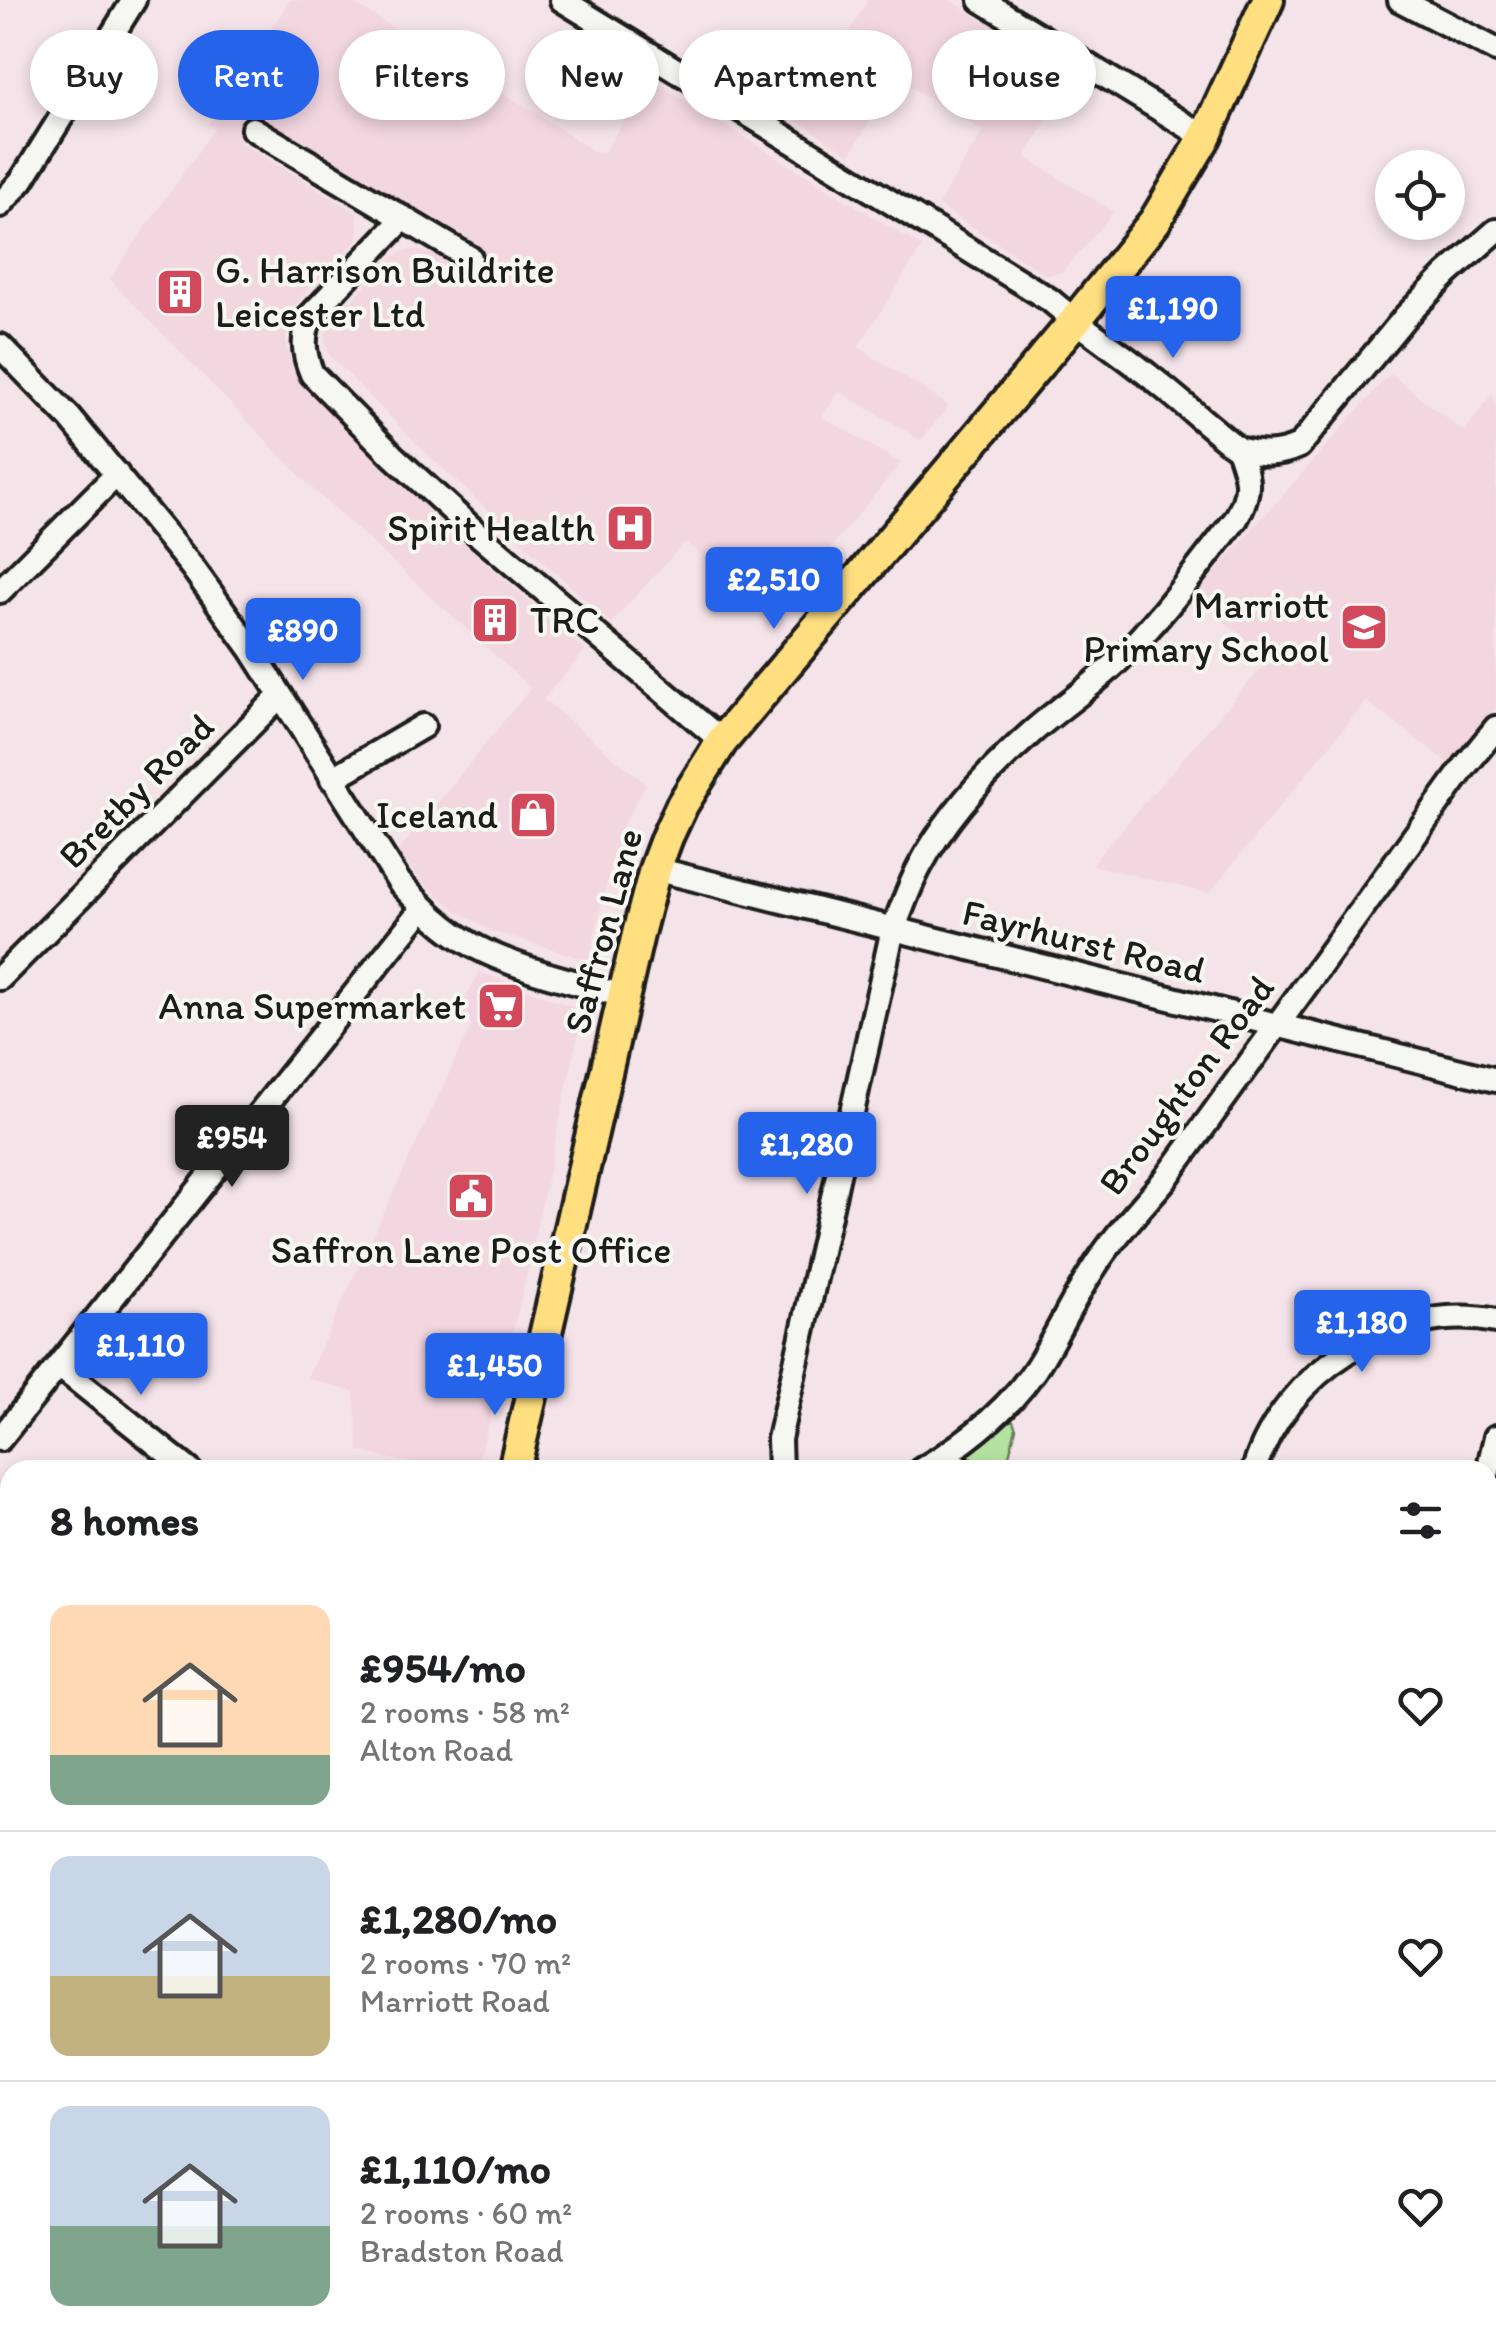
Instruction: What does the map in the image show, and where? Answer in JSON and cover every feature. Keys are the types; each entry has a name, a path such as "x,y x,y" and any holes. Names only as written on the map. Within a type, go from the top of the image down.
{"main road":[{"name":"Saffron Lane","path":"516,1460 655,869 682,805 722,742 1156,221 1205,138 1268,0"}],"street":[{"path":"4,201 22,180 134,0"},
{"path":"562,0 1050,300 1238,449 1268,455 1298,446 1406,316 1496,231"},
{"path":"981,0 1205,138"},
{"path":"1400,0 1496,50"},
{"path":"252,128 470,258"},
{"path":"404,218 311,315 304,343 312,374 392,456 480,536 722,742"},
{"path":"0,346 70,418 192,567 252,650 399,882 422,908 476,947 624,996"},
{"path":"780,1460 780,1439 893,929 918,868 945,826 990,771 1119,660 1236,519 1248,484 1238,449"},
{"path":"0,592 117,474"},
{"name":"Bretby Road","path":"0,978 280,696"},
{"path":"332,778 423,726"},
{"name":"Broughton Road","path":"936,1460 968,1438 1025,1384 1118,1232 1167,1177 1496,728"},
{"name":"Fayrhurst Road","path":"655,869 1496,1080"},
{"path":"0,1440 422,908"},
{"path":"1258,1460 1274,1423 1298,1393 1332,1362 1370,1340 1405,1327 1461,1317 1496,1322"},
{"path":"60,1366 177,1460"}],"shaded area":[{"path":"290,0 347,0 397,30 339,30 339,120 505,120 505,94 525,106 525,120 546,120 596,153 604,152 625,120 659,120 659,85 679,97 679,120 716,120 922,247 858,347 949,406 921,440 839,391 822,417 901,463 774,615 685,542 611,623 428,455 331,357 325,344 331,322 393,257 415,250 464,269 476,249 259,120 319,120 319,30 270,30"},
{"path":"868,0 950,0 998,30 932,30 932,100 912,88 912,30 850,30"},
{"path":"211,120 252,120 238,141 357,213 358,239 301,297 289,315 286,344 292,367 305,388 373,458 585,651 543,699 646,784 622,827 589,960 492,931 456,910 397,853 531,688 313,489 110,279 214,129 208,124"},
{"path":"796,120 871,120 850,154"},
{"path":"965,120 1047,120 1025,157 1114,212 1062,272 1047,275 938,205 983,131"},
{"name":"Marriott Primary School","path":"1390,374 1464,432 1492,394 1496,407 1496,707 1450,764 1366,701 1209,893 1091,865 1269,659 1194,596"},
{"path":"480,972 583,1011 522,1295 479,1460 397,1460 359,1451 354,1392 307,1378 472,1024 458,1011"}],"green space":[{"path":"1006,1420 1013,1421 1016,1428 1008,1460 969,1460 968,1452"}],"place":[{"name":"G. Harrison Buildrite Leicester Ltd","path":"180,292"},
{"name":"Spirit Health","path":"630,528"},
{"name":"TRC","path":"495,620"},
{"name":"Marriott Primary School","path":"1364,627"},
{"name":"Iceland","path":"533,815"},
{"name":"Anna Supermarket","path":"501,1006"},
{"name":"Saffron Lane Post Office","path":"471,1196"}]}
